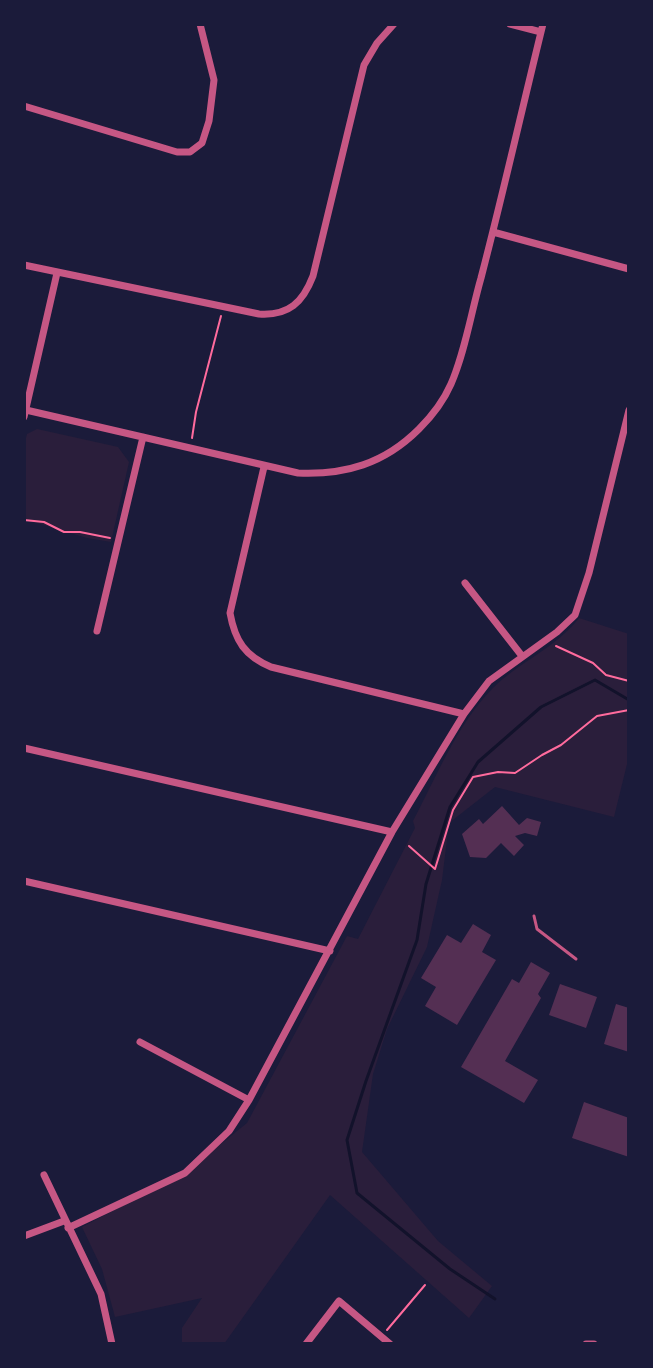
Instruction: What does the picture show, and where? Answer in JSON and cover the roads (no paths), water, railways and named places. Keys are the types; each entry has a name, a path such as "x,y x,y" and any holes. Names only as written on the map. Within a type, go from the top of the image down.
{"street":[{"path":"24,106 177,152 190,152 202,143 209,121 214,80 200,24"},
{"path":"24,265 274,315 291,307 305,295 313,276 364,65 377,43 394,24"},
{"path":"57,273 25,414 143,437 298,473 329,474 377,460 418,430 451,385 493,232 542,28 510,24"},
{"path":"493,232 629,269"},
{"path":"24,1236 66,1224 185,1173 229,1131 249,1100 392,832 464,714 489,681 575,615 629,410"},
{"path":"97,631 143,437"},
{"path":"264,467 230,613 242,648 271,667 464,714"},
{"path":"465,583 522,656"},
{"path":"24,748 392,832"},
{"path":"24,881 330,951"},
{"path":"140,1042 249,1100"},
{"path":"44,1175 101,1294 112,1344"},
{"path":"306,1344 339,1301 390,1344"},
{"path":"586,1344 594,1344"}],"lane":[{"path":"534,916 537,929 576,959"}],"waterway":[{"path":"495,1299 450,1269 357,1193 347,1140 417,940 426,884 450,807 478,762 541,707 595,680 629,700"}]}
